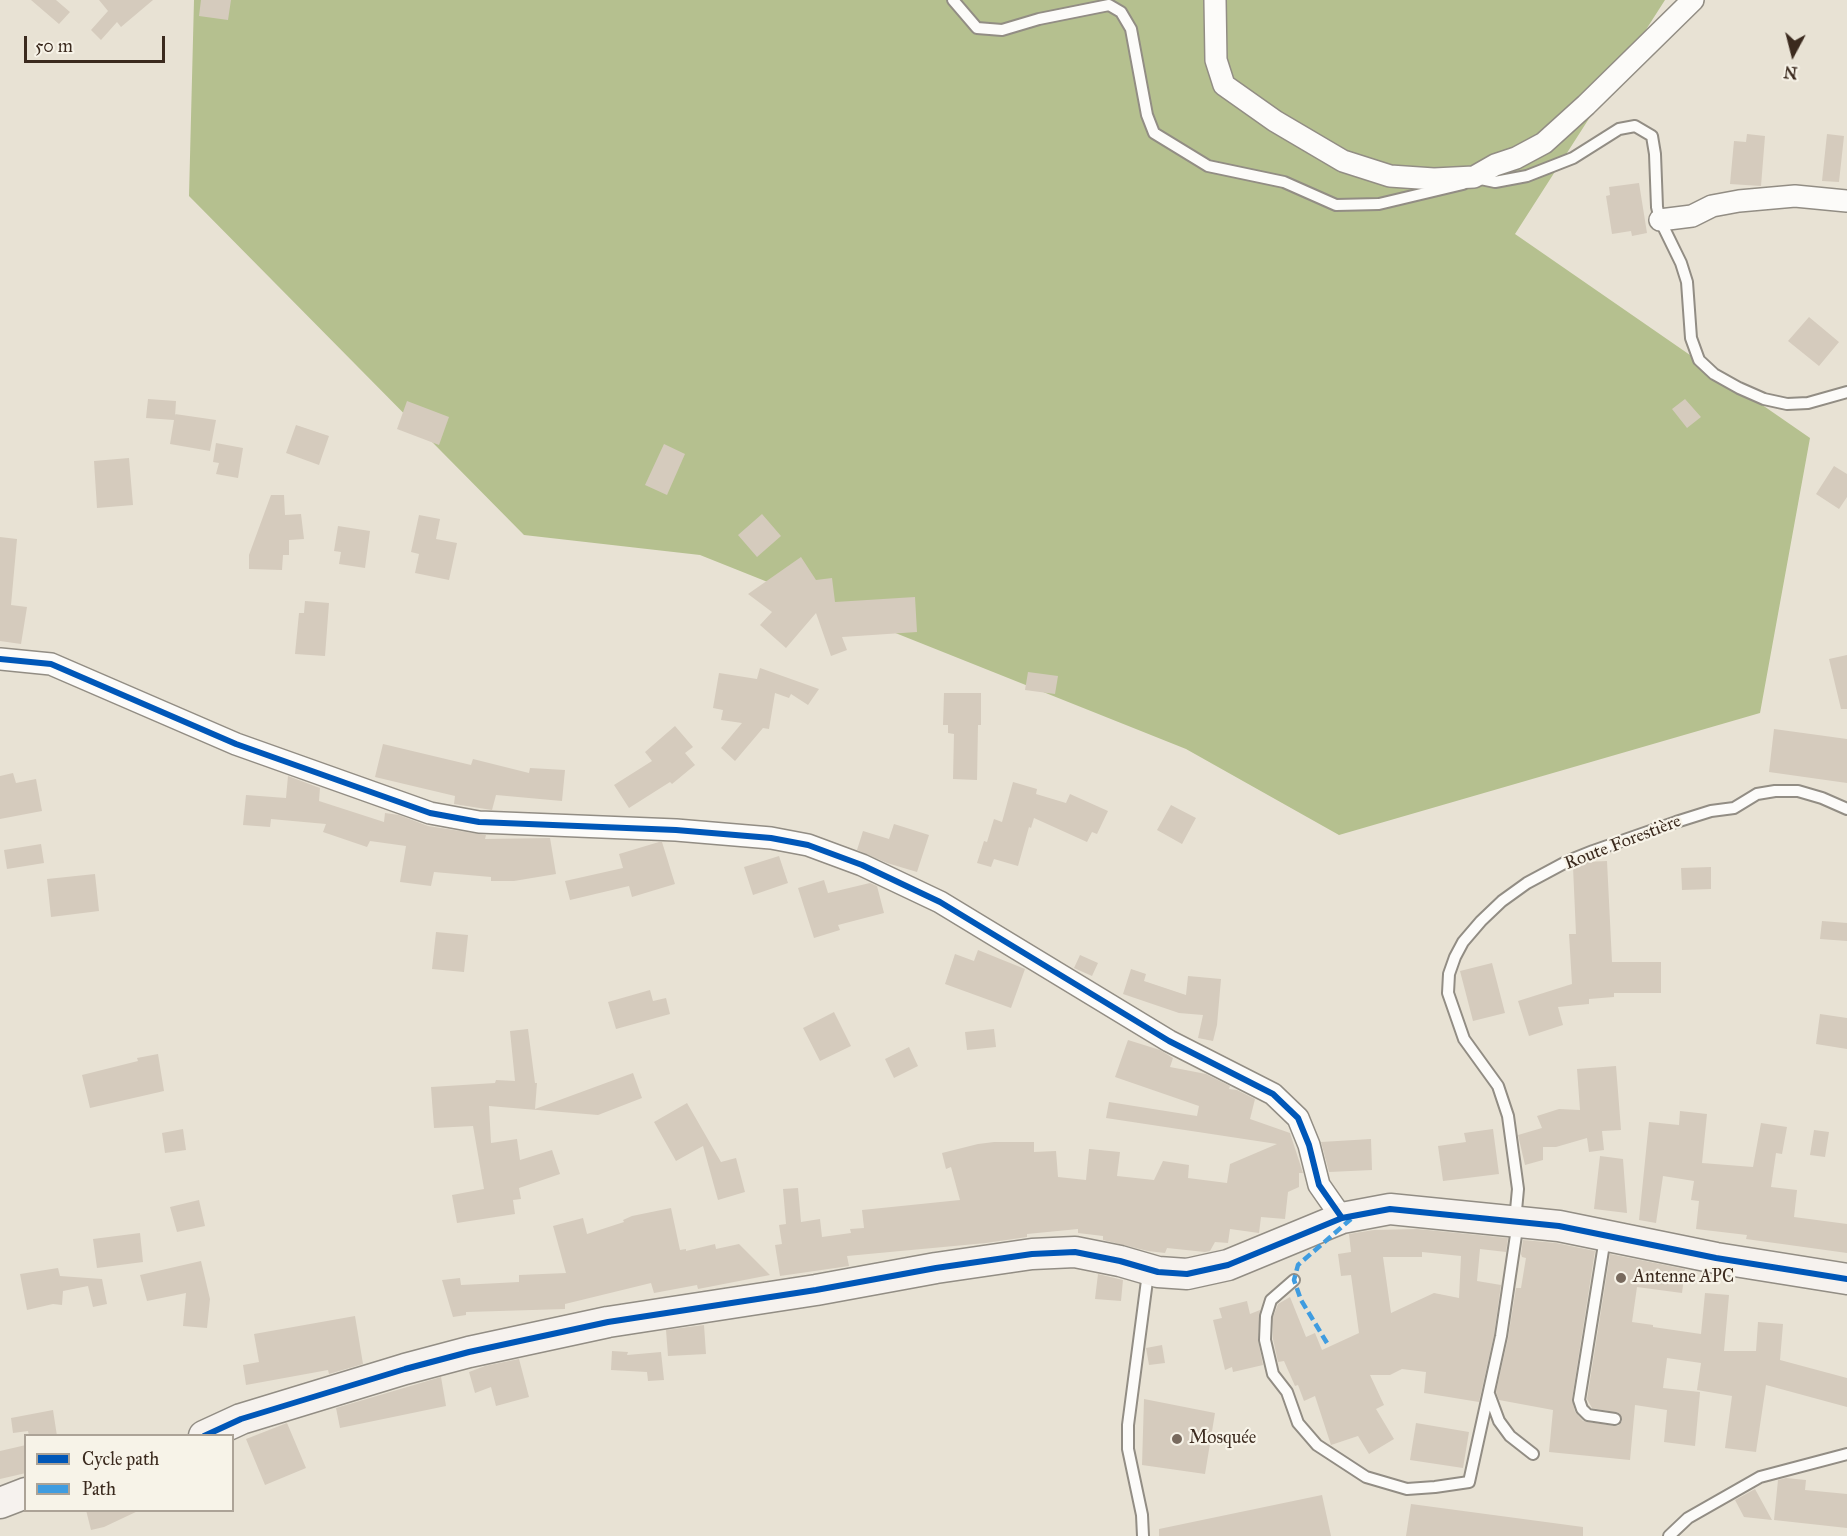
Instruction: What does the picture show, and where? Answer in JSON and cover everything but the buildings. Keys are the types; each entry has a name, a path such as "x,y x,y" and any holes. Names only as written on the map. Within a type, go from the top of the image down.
{"street":[{"path":"1215,0 1216,60 1224,85 1275,121 1343,161 1390,176 1434,179 1474,177 1544,143 1693,0"},
{"path":"1660,220 1692,216 1712,206 1739,201 1795,196 1847,201"},
{"path":"0,659 51,664 236,744 430,813 478,822 676,830 771,838 808,845 861,865 940,902 1169,1041 1273,1094 1298,1118 1309,1145 1319,1185 1342,1218"},
{"path":"208,1434 241,1419 405,1369 469,1352 608,1322 1032,1254 1075,1252 1158,1272 1187,1275 1228,1265 1342,1218 1390,1209 1559,1226 1716,1258 1847,1279"},
{"path":"0,1503 24,1493"}],"lane":[{"path":"953,0 977,28 1002,30 1039,19 1109,4 1121,12 1131,29 1147,115 1154,133 1208,166 1284,182 1336,206 1379,204 1459,187 1474,177 1495,182 1527,176 1573,158 1619,129 1635,126 1652,136 1657,207 1660,220 1681,263 1687,282 1691,338 1699,360 1714,374 1764,399 1787,404 1808,403 1847,392"},
{"name":"Route Forestière","path":"1294,1280 1271,1300 1266,1316 1265,1340 1273,1374 1287,1392 1298,1423 1317,1445 1366,1477 1407,1489 1469,1482 1503,1319 1516,1235 1518,1189 1508,1116 1498,1086 1464,1039 1448,993 1449,974 1463,942 1502,901 1527,884 1568,861 1627,839 1712,811 1734,807 1757,794 1775,791 1798,791 1847,809"},
{"path":"1606,1237 1579,1400 1582,1409 1588,1415 1615,1419"},
{"path":"1143,1536 1142,1515 1128,1449 1128,1425 1148,1269"},
{"path":"1488,1393 1499,1421 1510,1436 1533,1454"},
{"path":"1669,1536 1688,1518 1760,1477 1847,1454"}],"green space":[{"path":"194,0 1665,0 1515,234 1810,438 1760,713 1339,835 1186,749 700,555 524,535 189,196"}],"marked path":[{"path":"1327,1343 1301,1300 1294,1280 1298,1265 1351,1219"}],"cycle path":[{"path":"0,659 51,664 236,744 430,813 479,822 676,830 771,838 808,845 862,865 940,902 1169,1041 1273,1094 1298,1118 1309,1145 1319,1185 1342,1218"},
{"path":"208,1434 241,1419 405,1369 469,1352 608,1322 1032,1254 1075,1252 1158,1272 1187,1274 1228,1265 1342,1218 1390,1209 1559,1226 1716,1258 1847,1279"}],"place":[{"name":"Antenne APC","path":"1621,1278"},
{"name":"Mosquée","path":"1177,1439"}]}
